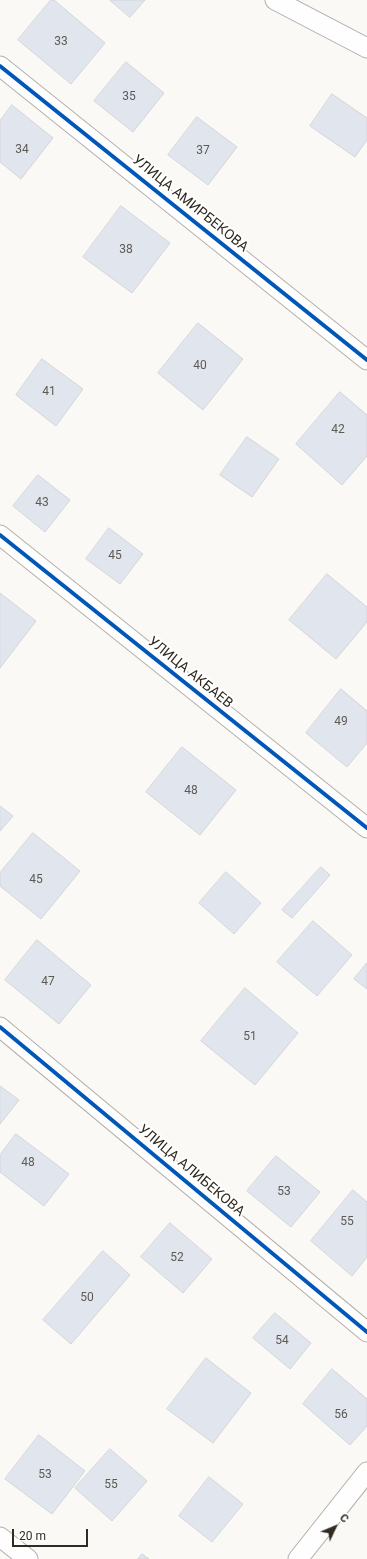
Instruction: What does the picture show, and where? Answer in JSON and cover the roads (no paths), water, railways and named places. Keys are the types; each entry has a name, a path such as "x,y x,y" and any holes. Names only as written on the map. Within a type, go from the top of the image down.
{"street":[{"path":"275,0 367,48"},
{"name":"УЛИЦА АМИРБЕКОВА","path":"0,66 367,360"},
{"name":"УЛИЦА АКБАЕВ","path":"0,535 367,828"},
{"name":"УЛИЦА АЛИБЕКОВА","path":"0,1027 367,1332"},
{"path":"298,1559 367,1472"},
{"path":"0,1537 28,1559"}]}
